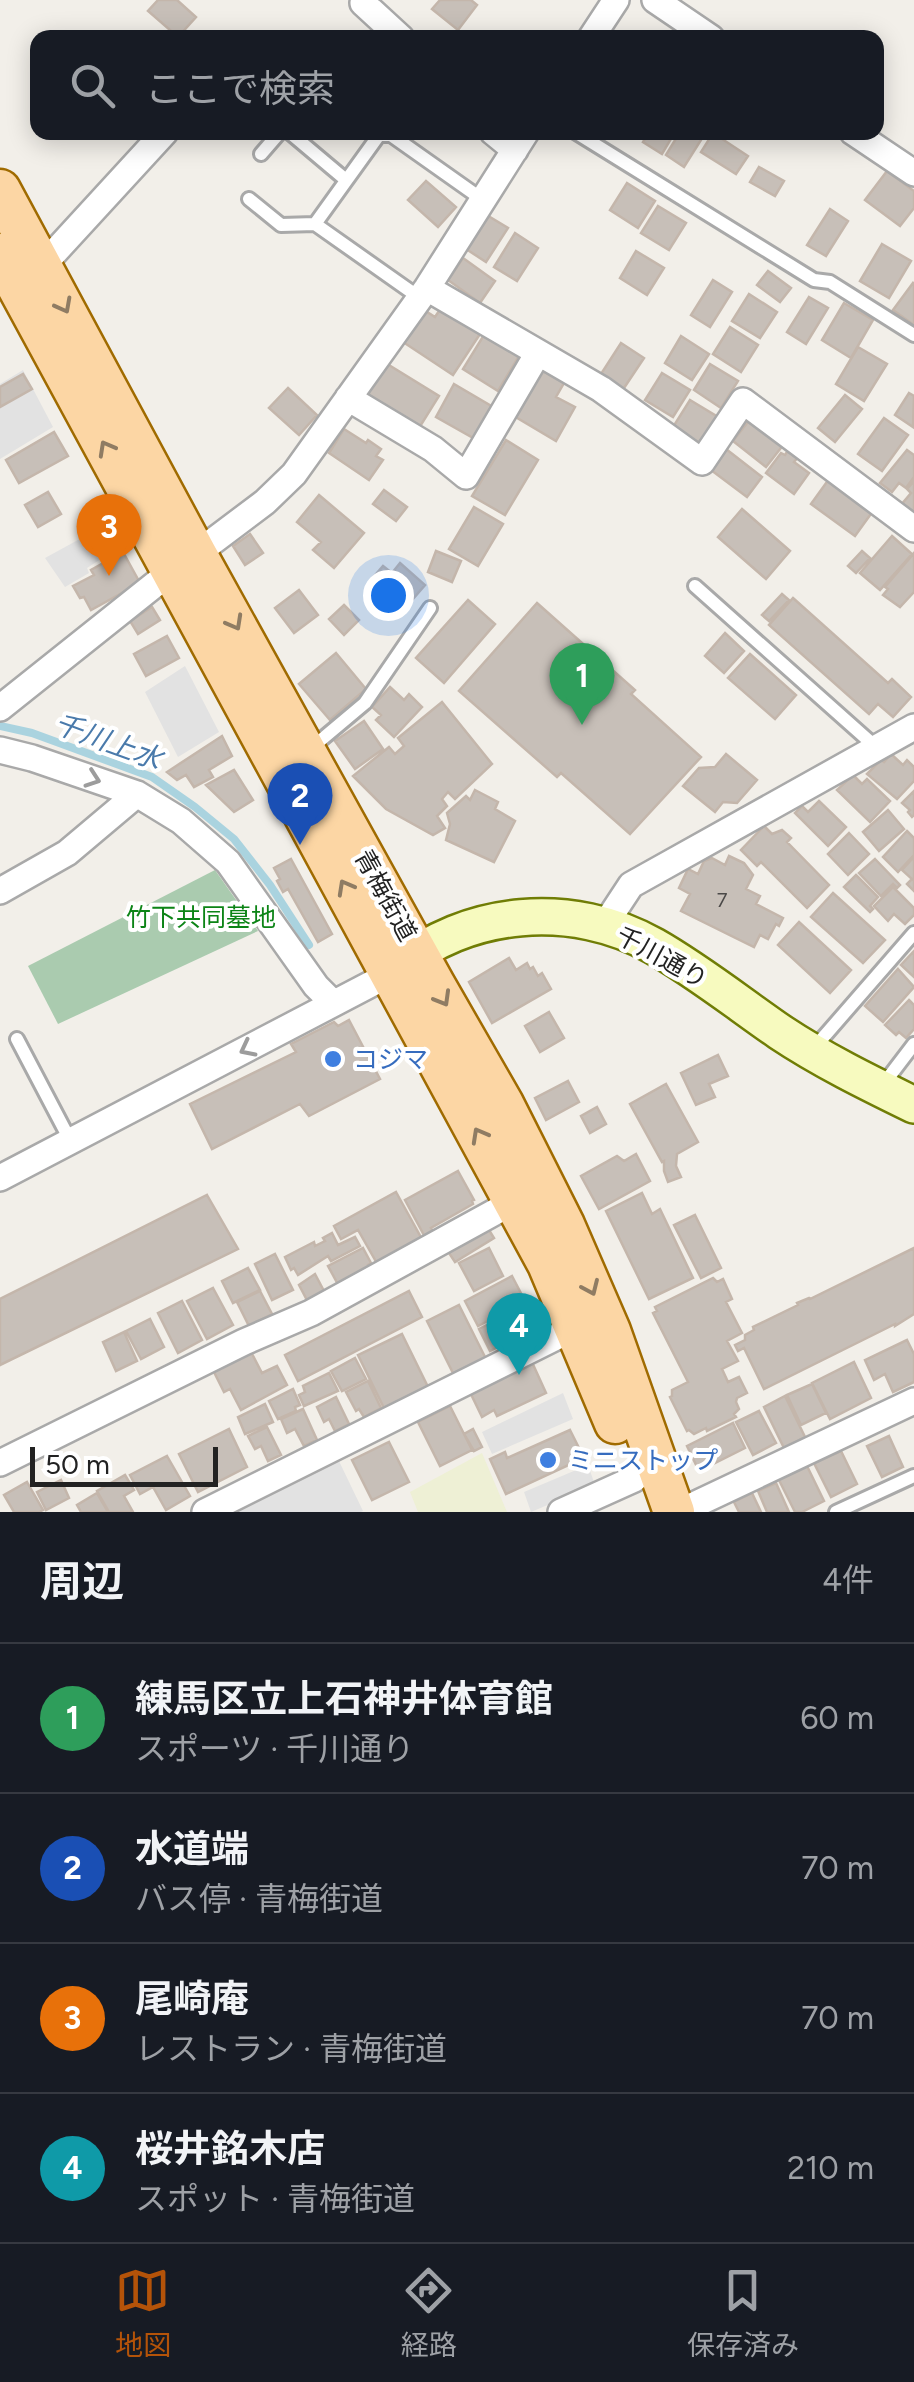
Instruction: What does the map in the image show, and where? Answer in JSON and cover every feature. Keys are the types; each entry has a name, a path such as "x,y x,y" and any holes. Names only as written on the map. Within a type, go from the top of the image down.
{"main road":[{"name":"青梅街道","path":"0,190 14,272 185,562 404,962 504,1104 564,1225 610,1332 677,1512"},
{"name":"青梅街道","path":"185,562 307,752 515,1201 548,1264 607,1400 640,1496"},
{"name":"千川通り","path":"404,962 464,928 504,919 557,918 604,926 652,945 783,1034 914,1105"}],"street":[{"path":"366,0 364,3 392,30"},
{"path":"595,30 616,0"},
{"path":"655,0 699,30"},
{"path":"14,272 156,140"},
{"path":"865,140 914,173"},
{"path":"0,708 265,502 294,474 423,293 520,141"},
{"path":"423,293 601,389 702,462 743,400 914,529"},
{"path":"348,398 433,449 466,476 538,353"},
{"path":"604,926 631,885 914,727"},
{"path":"0,750 137,794 181,821 228,862 316,986 332,1002"},
{"path":"0,891 67,853 137,794"},
{"path":"0,1178 280,1032 404,962"},
{"path":"0,1463 311,1313 515,1201"},
{"path":"205,1512 576,1328"},
{"path":"677,1512 914,1401"},
{"path":"561,1512 640,1496"}],"lane":[{"path":"261,154 273,140"},
{"path":"298,140 346,180"},
{"path":"315,224 373,140"},
{"path":"398,140 483,200"},
{"path":"588,140 814,280 830,282 914,335"},
{"path":"249,199 281,225 315,224 423,293"},
{"path":"695,586 877,748"},
{"path":"307,752 364,703 430,608"},
{"path":"812,1050 914,934"},
{"path":"17,1039 70,1140"},
{"path":"880,1088 914,1044"},
{"path":"836,1512 914,1476"}],"green space":[{"name":"竹下共同墓地","path":"215,870 258,931 58,1024 28,966"},
{"path":"482,1453 507,1512 418,1512 410,1492"}],"shaded area":[{"path":"23,370 53,427 0,459 0,384"},
{"path":"109,523 121,546 65,587 45,558"},
{"path":"185,666 219,732 178,757 145,692"},
{"path":"563,1393 573,1419 492,1454 482,1432"},
{"path":"338,1459 361,1512 221,1512"},
{"path":"588,1465 595,1485 531,1512 524,1492"}],"building":[{"path":"158,0 177,0 196,17 184,30 170,30 148,11"},
{"path":"440,0 471,0 477,5 458,30 432,9"},
{"path":"644,140 670,140 662,154"},
{"path":"675,140 701,140 684,167 666,155"},
{"path":"709,140 724,140 748,156 736,174 701,152"},
{"path":"759,167 784,181 775,196 750,182"},
{"path":"887,171 914,191 914,208 900,226 865,200"},
{"path":"426,181 456,207 438,227 408,200"},
{"path":"627,183 655,201 638,228 610,210"},
{"path":"658,206 686,223 669,250 641,233"},
{"path":"830,209 848,221 826,256 807,245"},
{"path":"485,214 508,228 486,262 463,247"},
{"path":"515,233 538,248 517,281 494,267"},
{"path":"882,244 911,261 889,298 860,281"},
{"path":"636,251 664,268 647,295 620,278"},
{"path":"463,258 495,281 480,303 448,280"},
{"path":"768,271 791,288 780,302 757,285"},
{"path":"713,280 732,292 710,327 691,315"},
{"path":"914,284 914,325 893,310"},
{"path":"749,294 777,312 760,338 732,321"},
{"path":"809,297 828,308 806,344 787,332"},
{"path":"844,303 873,320 851,358 822,340"},
{"path":"441,308 480,334 453,375 403,342 424,310 435,317"},
{"path":"730,327 758,345 741,372 713,354"},
{"path":"484,335 519,356 498,391 463,369"},
{"path":"681,336 709,354 692,380 665,363"},
{"path":"621,343 644,358 622,391 599,377"},
{"path":"858,347 887,364 864,401 836,384"},
{"path":"384,362 439,396 419,428 364,394"},
{"path":"710,364 738,381 721,408 694,390"},
{"path":"541,370 564,383 556,397 575,407 556,441 514,416"},
{"path":"662,373 690,390 673,417 645,400"},
{"path":"23,374 32,389 0,407 0,387"},
{"path":"454,384 493,407 475,439 436,417"},
{"path":"288,388 317,415 299,435 269,408"},
{"path":"909,393 914,396 913,427 895,415"},
{"path":"845,395 862,409 835,442 818,428"},
{"path":"690,400 718,417 701,444 673,427"},
{"path":"751,418 784,444 766,467 733,441"},
{"path":"884,418 908,435 882,471 858,454"},
{"path":"344,429 381,449 376,456 383,460 369,480 329,453"},
{"path":"54,432 68,456 19,483 6,460"},
{"path":"506,440 538,460 505,515 472,496"},
{"path":"726,449 762,477 747,497 711,470"},
{"path":"789,449 799,456 794,462 809,473 794,494 766,473 781,453 785,455"},
{"path":"907,450 914,455 914,477 906,488 899,483 892,492 880,483"},
{"path":"829,479 873,511 855,536 811,504"},
{"path":"914,481 914,510 910,514 901,505 911,493 907,489"},
{"path":"384,490 407,507 396,521 373,504"},
{"path":"48,492 61,514 38,527 25,505"},
{"path":"319,495 364,533 334,568 313,550 321,542 297,522"},
{"path":"474,507 503,524 478,566 449,549"},
{"path":"742,509 790,551 766,579 718,537"},
{"path":"250,534 263,553 245,565 233,546"},
{"path":"892,536 912,554 880,590 860,573"},
{"path":"436,551 461,561 452,582 428,572"},
{"path":"862,551 870,558 856,573 848,566"},
{"path":"123,552 140,583 91,610 73,586 94,575 91,570"},
{"path":"914,553 914,592 900,607 883,595 888,589 885,587"},
{"path":"400,563 425,585 406,607 370,581 383,566 392,573"},
{"path":"299,590 318,615 294,633 275,608"},
{"path":"782,594 789,600 769,621 762,615"},
{"path":"793,598 888,683 892,679 911,697 893,717 878,704 869,714 769,625"},
{"path":"468,600 495,624 444,683 416,658"},
{"path":"537,603 635,690 631,694 701,757 630,834 561,773 557,777 459,691"},
{"path":"344,605 359,620 344,635 329,619"},
{"path":"152,607 160,620 138,634 130,621"},
{"path":"725,633 744,651 724,673 705,656"},
{"path":"167,636 179,658 146,676 134,654"},
{"path":"336,653 366,689 330,720 299,684"},
{"path":"750,654 796,695 775,719 728,678"},
{"path":"390,687 404,700 409,694 422,707 394,737 376,720 381,715 372,707"},
{"path":"442,702 492,764 455,799 448,792 442,799 447,806 437,816 445,828 433,835 386,809 353,776 389,747 395,754 404,746 398,738"},
{"path":"364,721 383,749 355,769 335,741"},
{"path":"222,736 232,756 209,770 213,777 194,787 186,775 177,780 167,772"},
{"path":"726,754 757,780 737,803 723,802 715,812 683,786 699,768 715,767"},
{"path":"891,754 903,765 907,760 914,767 914,781 897,799 867,774"},
{"path":"234,770 253,800 234,812 206,785"},
{"path":"853,775 862,784 867,779 890,801 870,822 837,790"},
{"path":"475,790 498,802 495,809 515,821 494,862 446,840 450,824 447,813 466,796 470,800"},
{"path":"914,791 914,815 912,817 902,803"},
{"path":"819,801 846,827 828,846 795,813 802,806 808,812"},
{"path":"888,810 904,829 879,851 863,832"},
{"path":"764,826 772,834 782,830 791,838 787,842 829,885 807,908 761,862 757,866 741,850"},
{"path":"907,831 914,838 914,855 898,872 883,857"},
{"path":"849,833 869,854 848,875 828,854"},
{"path":"729,856 744,863 753,875 746,889 760,896 756,904 783,918 768,939 760,935 754,947 681,911 690,894 679,888 688,869 698,874 704,861 712,858 725,865"},
{"path":"914,857 914,891 907,884 912,879 902,870"},
{"path":"291,859 332,934 318,942 288,889 283,892 277,881 280,879 274,868"},
{"path":"875,859 900,885 897,888 893,884 881,896 859,873"},
{"path":"856,875 878,897 870,912 844,887"},
{"path":"893,887 914,908 914,915 905,924 894,914 888,921 874,906"},
{"path":"833,893 885,940 863,963 811,917"},
{"path":"799,922 851,970 830,993 778,945"},
{"path":"914,951 914,977 901,965"},
{"path":"509,958 516,970 527,963 538,976 542,973 551,989 492,1023 469,982"},
{"path":"898,969 914,987 883,1022 865,1006"},
{"path":"909,1000 914,1005 914,1029 906,1038 885,1025"},
{"path":"549,1012 564,1038 540,1052 525,1026"},
{"path":"349,1020 380,1079 309,1116 300,1104 212,1149 190,1104 296,1052 291,1044 334,1022 338,1026"},
{"path":"718,1055 728,1076 709,1084 715,1097 696,1105 681,1073"},
{"path":"568,1081 579,1102 546,1120 535,1098"},
{"path":"666,1084 698,1142 677,1154 676,1166 681,1177 668,1182 664,1161 630,1104"},
{"path":"597,1107 606,1124 590,1133 581,1116"},
{"path":"636,1154 650,1181 599,1209 581,1176 617,1156 624,1161"},
{"path":"458,1171 473,1204 431,1228 434,1232 425,1237 405,1200"},
{"path":"396,1192 423,1241 378,1265 358,1230 341,1239 334,1226"},
{"path":"642,1193 652,1214 660,1209 693,1278 649,1299 606,1211"},
{"path":"207,1195 238,1249 0,1365 0,1299"},
{"path":"695,1215 721,1268 701,1278 674,1225"},
{"path":"481,1229 489,1230 494,1238 455,1262 447,1250"},
{"path":"332,1233 338,1245 355,1237 360,1246 331,1261 328,1256 298,1275 294,1268 291,1270 285,1257 314,1242 315,1246 325,1241 323,1238"},
{"path":"363,1248 371,1272 340,1288 328,1266"},
{"path":"489,1248 503,1276 474,1291 459,1263"},
{"path":"914,1248 914,1314 764,1389 744,1348 738,1351 735,1345 745,1340 753,1327"},
{"path":"275,1254 293,1290 272,1300 255,1264"},
{"path":"248,1268 260,1290 233,1303 222,1281"},
{"path":"315,1274 325,1293 308,1302 299,1285"},
{"path":"512,1276 525,1301 478,1326 465,1301"},
{"path":"713,1278 717,1282 723,1279 732,1299 726,1302 742,1333 727,1341 738,1361 722,1369 728,1382 739,1377 747,1393 737,1398 736,1417 694,1434 687,1431 670,1397 672,1390 688,1382 653,1313 657,1311 655,1307"},
{"path":"213,1288 233,1325 207,1339 187,1301"},
{"path":"260,1291 272,1314 249,1326 237,1302"},
{"path":"409,1291 422,1317 298,1381 285,1355"},
{"path":"182,1301 202,1340 178,1353 158,1313"},
{"path":"459,1305 486,1359 454,1375 427,1321"},
{"path":"524,1306 538,1334 503,1351 500,1346 490,1351 479,1329"},
{"path":"150,1319 164,1347 141,1359 126,1331"},
{"path":"124,1332 137,1361 116,1371 103,1342"},
{"path":"402,1334 428,1387 384,1408 358,1355"},
{"path":"907,1340 914,1354 914,1382 893,1392 885,1374 874,1380 865,1360"},
{"path":"251,1352 262,1373 277,1366 287,1385 241,1410 230,1389 224,1392 214,1372"},
{"path":"355,1358 366,1379 342,1391 331,1371"},
{"path":"531,1360 546,1393 497,1416 494,1410 482,1417 469,1390"},
{"path":"854,1362 871,1398 830,1419 812,1383"},
{"path":"329,1373 338,1391 304,1406 299,1395 305,1392 303,1386"},
{"path":"368,1381 381,1408 364,1417 346,1392"},
{"path":"812,1384 826,1413 801,1425 787,1395"},
{"path":"293,1389 300,1405 278,1419 269,1401"},
{"path":"785,1396 805,1437 784,1448 764,1407"},
{"path":"336,1397 349,1424 335,1431 329,1419 324,1422 317,1407"},
{"path":"265,1404 273,1422 245,1434 238,1417"},
{"path":"450,1406 472,1450 440,1466 418,1422"},
{"path":"303,1409 317,1440 304,1446 295,1429 287,1433 281,1419"},
{"path":"759,1411 776,1443 753,1455 736,1422"},
{"path":"733,1423 745,1448 699,1471 687,1446"},
{"path":"267,1427 281,1455 268,1461 261,1446 255,1449 248,1436"},
{"path":"229,1429 247,1467 198,1492 179,1454"},
{"path":"473,1429 482,1447 474,1451 464,1434"},
{"path":"570,1430 584,1458 506,1494 490,1459 505,1452 507,1458"},
{"path":"889,1436 903,1467 882,1477 867,1446"},
{"path":"389,1442 409,1482 372,1500 352,1460"},
{"path":"841,1451 857,1484 831,1497 814,1463"},
{"path":"167,1456 190,1496 166,1510 153,1487 140,1494 130,1475"},
{"path":"807,1466 824,1501 795,1512 779,1480"},
{"path":"125,1475 134,1490 124,1496 133,1512 109,1512 97,1491"},
{"path":"61,1480 69,1498 46,1510 37,1492"},
{"path":"27,1482 43,1510 14,1512 4,1495"},
{"path":"776,1483 789,1512 767,1512 758,1491"},
{"path":"97,1493 108,1512 81,1512 77,1505"},
{"path":"752,1493 761,1512 739,1512 734,1502"}],"waterway":[{"name":"千川上水","path":"0,726 32,733 152,777 195,807 234,839 309,945"}],"place":[{"name":"尾崎庵","path":"109,576"},
{"name":"練馬区立上石神井体育館","path":"582,725"},
{"name":"水道端","path":"300,845"},
{"name":"コジマ","path":"333,1059"},
{"name":"桜井銘木店","path":"519,1375"},
{"name":"ミニストップ","path":"548,1460"}]}
